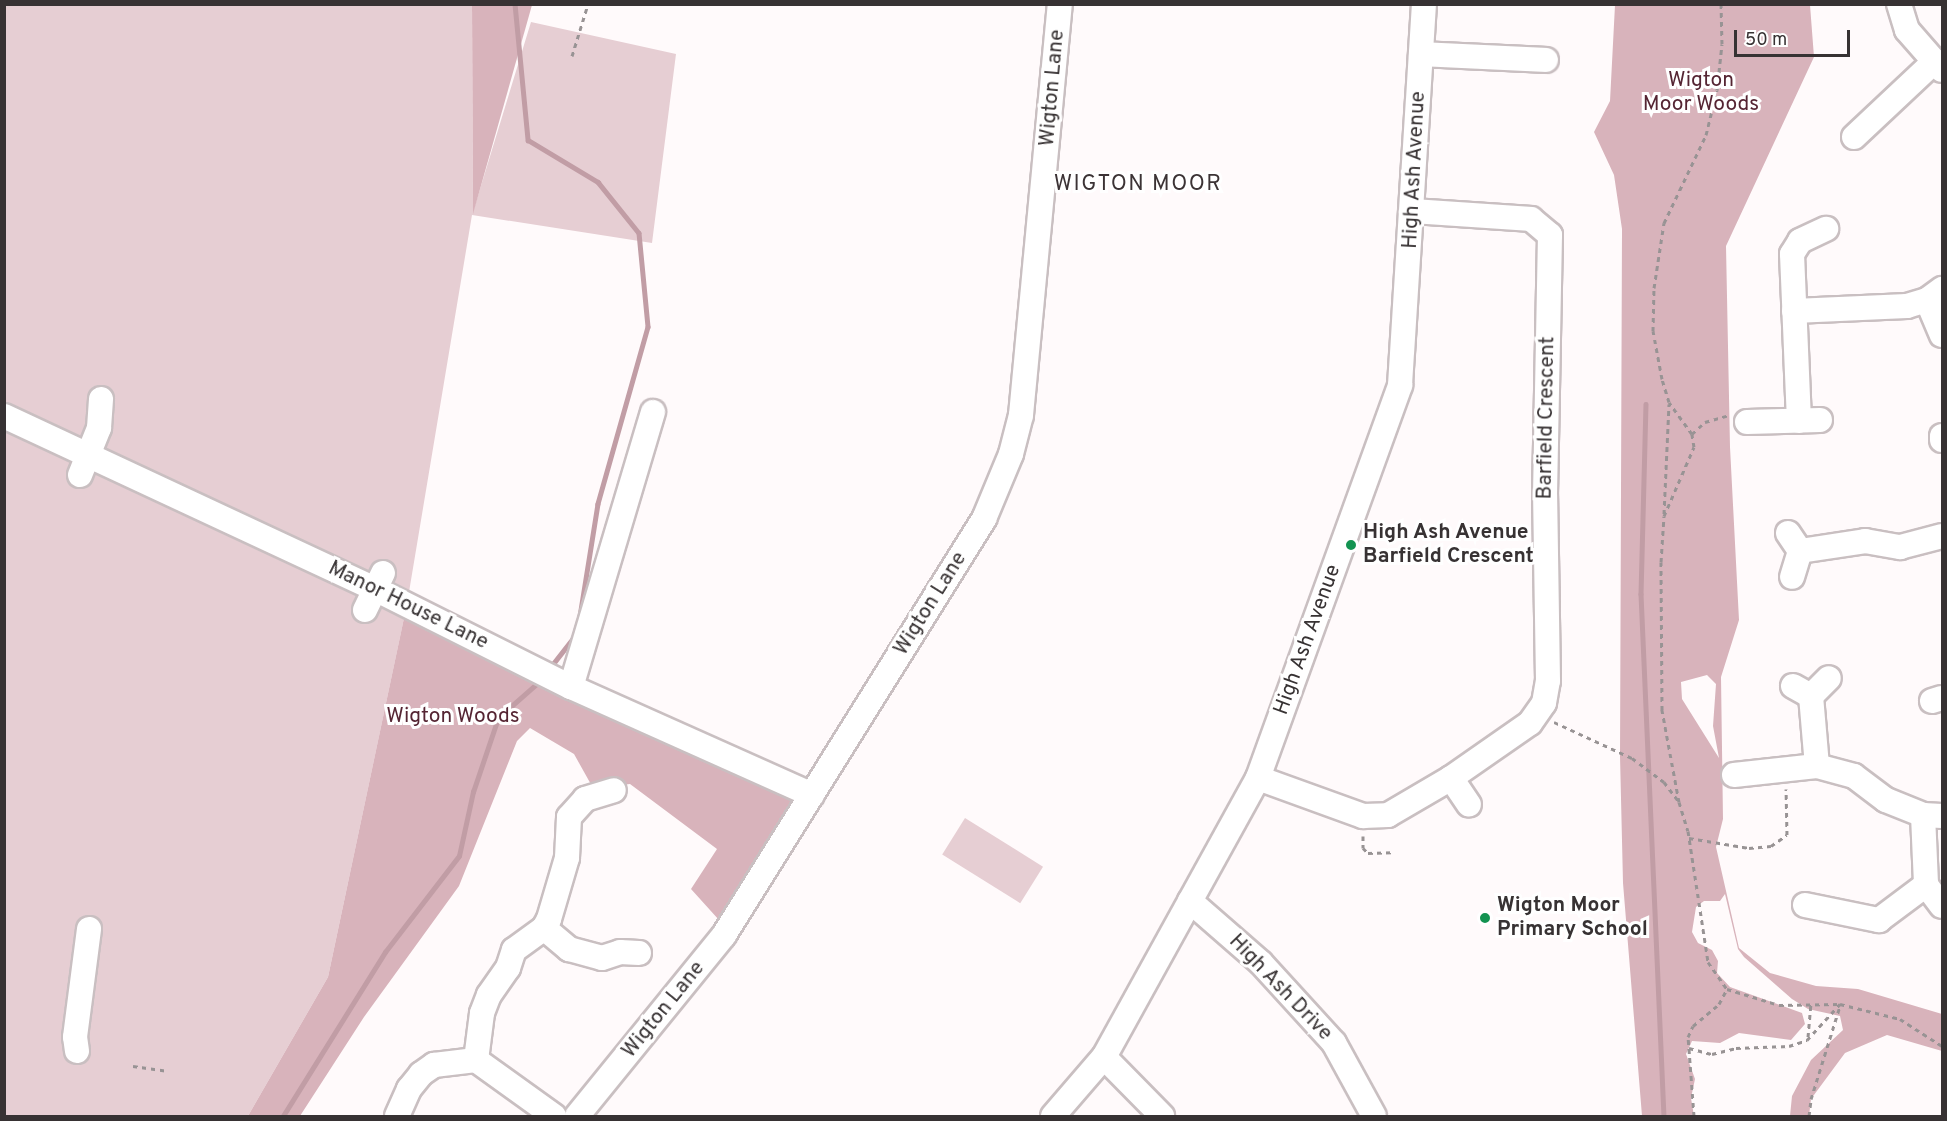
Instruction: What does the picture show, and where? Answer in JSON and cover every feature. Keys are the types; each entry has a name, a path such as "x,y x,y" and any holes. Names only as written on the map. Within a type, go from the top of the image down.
{"street":[{"name":"Wigton Lane","path":"577,1116 724,935 984,519 1011,454 1027,376 1060,4"},
{"name":"High Ash Avenue","path":"1053,1116 1104,1057 1258,778 1400,385 1413,211 1424,4"},
{"path":"1854,137 1939,66 1907,30 1899,4"},
{"path":"1421,54 1546,60"},
{"name":"Barfield Crescent","path":"1258,778 1362,816 1388,815 1402,809 1451,778 1530,723 1544,703 1548,681 1545,495 1550,235 1531,219 1413,211"},
{"path":"1747,422 1800,421 1791,262 1795,246 1826,229"},
{"path":"1794,303 1886,308 1935,295 1942,335"},
{"path":"85,465 99,428 101,399"},
{"path":"571,687 653,412"},
{"name":"Manor House Lane","path":"4,416 85,465 380,581 571,687 812,795"},
{"path":"1792,577 1794,542 1865,541 1900,547 1942,536"},
{"path":"365,610 380,581"},
{"path":"1816,766 1802,691 1829,678"},
{"path":"1734,775 1816,766 1854,776 1886,800 1933,816 1926,885 1942,906"},
{"path":"1451,778 1469,805"},
{"path":"476,1060 482,1013 489,996 504,975 514,950 522,940 544,928 567,858 569,817 585,799 614,790"},
{"path":"1799,909 1879,920 1926,885"},
{"name":"High Ash Drive","path":"1191,901 1261,963 1334,1043 1374,1116"},
{"path":"544,928 569,949 608,959 620,952 639,953"},
{"path":"77,1051 75,1037 89,929"},
{"path":"1104,1057 1162,1116"},
{"path":"397,1116 408,1089 421,1074 434,1065 476,1060 554,1116"}],"path":[{"path":"572,56 588,4"},
{"path":"1720,4 1722,44 1717,90 1706,135 1664,223 1654,288 1653,331 1669,402 1661,562 1662,710 1679,802 1689,838 1708,962 1727,989 1760,1001 1811,1005 1840,1004 1900,1019 1942,1046"},
{"path":"1664,516 1691,459 1692,434 1669,402"},
{"path":"1692,434 1720,415"},
{"path":"1536,714 1638,762 1653,774 1679,802"},
{"path":"1689,838 1749,848 1771,846 1779,841 1787,835 1786,770"},
{"path":"1362,816 1363,848 1368,853 1393,852"},
{"path":"1694,1116 1689,1048 1693,1026 1719,1004 1727,989"},
{"path":"1689,1048 1712,1054 1736,1048 1789,1046 1808,1039 1840,1004"},
{"path":"1809,1116 1811,1099 1840,1004"},
{"path":"1808,1039 1811,1005"},
{"path":"133,1066 167,1071"}],"shaded area":[{"path":"5,5 472,5 473,212 531,22 676,54 652,243 472,215 407,604 328,977 248,1116 5,1116 4,432 40,423 5,405"},
{"path":"965,818 1043,867 1020,903 942,854"}],"green space":[{"path":"472,5 532,5 473,214"},
{"name":"Wigton Moor Woods","path":"1615,5 1810,5 1814,57 1726,246 1730,447 1739,620 1721,677 1723,819 1716,847 1739,948 1770,973 1816,986 1858,989 1942,1014 1942,1051 1887,1035 1845,1053 1811,1099 1809,1116 1790,1116 1792,1096 1811,1060 1843,1030 1840,1016 1808,1009 1792,999 1744,957 1738,949 1725,894 1720,901 1704,901 1696,907 1692,932 1698,943 1712,950 1718,961 1717,973 1730,987 1802,1013 1805,1024 1791,1040 1739,1033 1720,1043 1692,1041 1686,1054 1695,1079 1691,1098 1694,1116 1642,1116 1623,883 1620,756 1622,229 1614,175 1594,132 1610,101","holes":["1707,675 1716,684 1713,726 1719,758 1682,699 1681,682"]},
{"name":"Wigton Woods","path":"404,618 568,691 796,802 719,920 691,889 717,849 630,784 593,788 574,754 530,728 517,741 459,886 364,1017 300,1116 248,1116 328,977"}],"waterway":[{"path":"515,4 528,140 598,182 639,233 648,327 598,504 580,616"},
{"path":"1646,404 1641,594 1664,1116"},
{"path":"549,669 577,633"},
{"path":"283,1116 385,952 459,856 473,792 498,718 541,680"}],"place":[{"name":"High Ash Avenue Barfield Crescent","path":"1351,545"},
{"name":"Wigton Moor Primary School","path":"1485,918"}],"district":[{"name":"WIGTON MOOR","path":"1138,185"}]}
